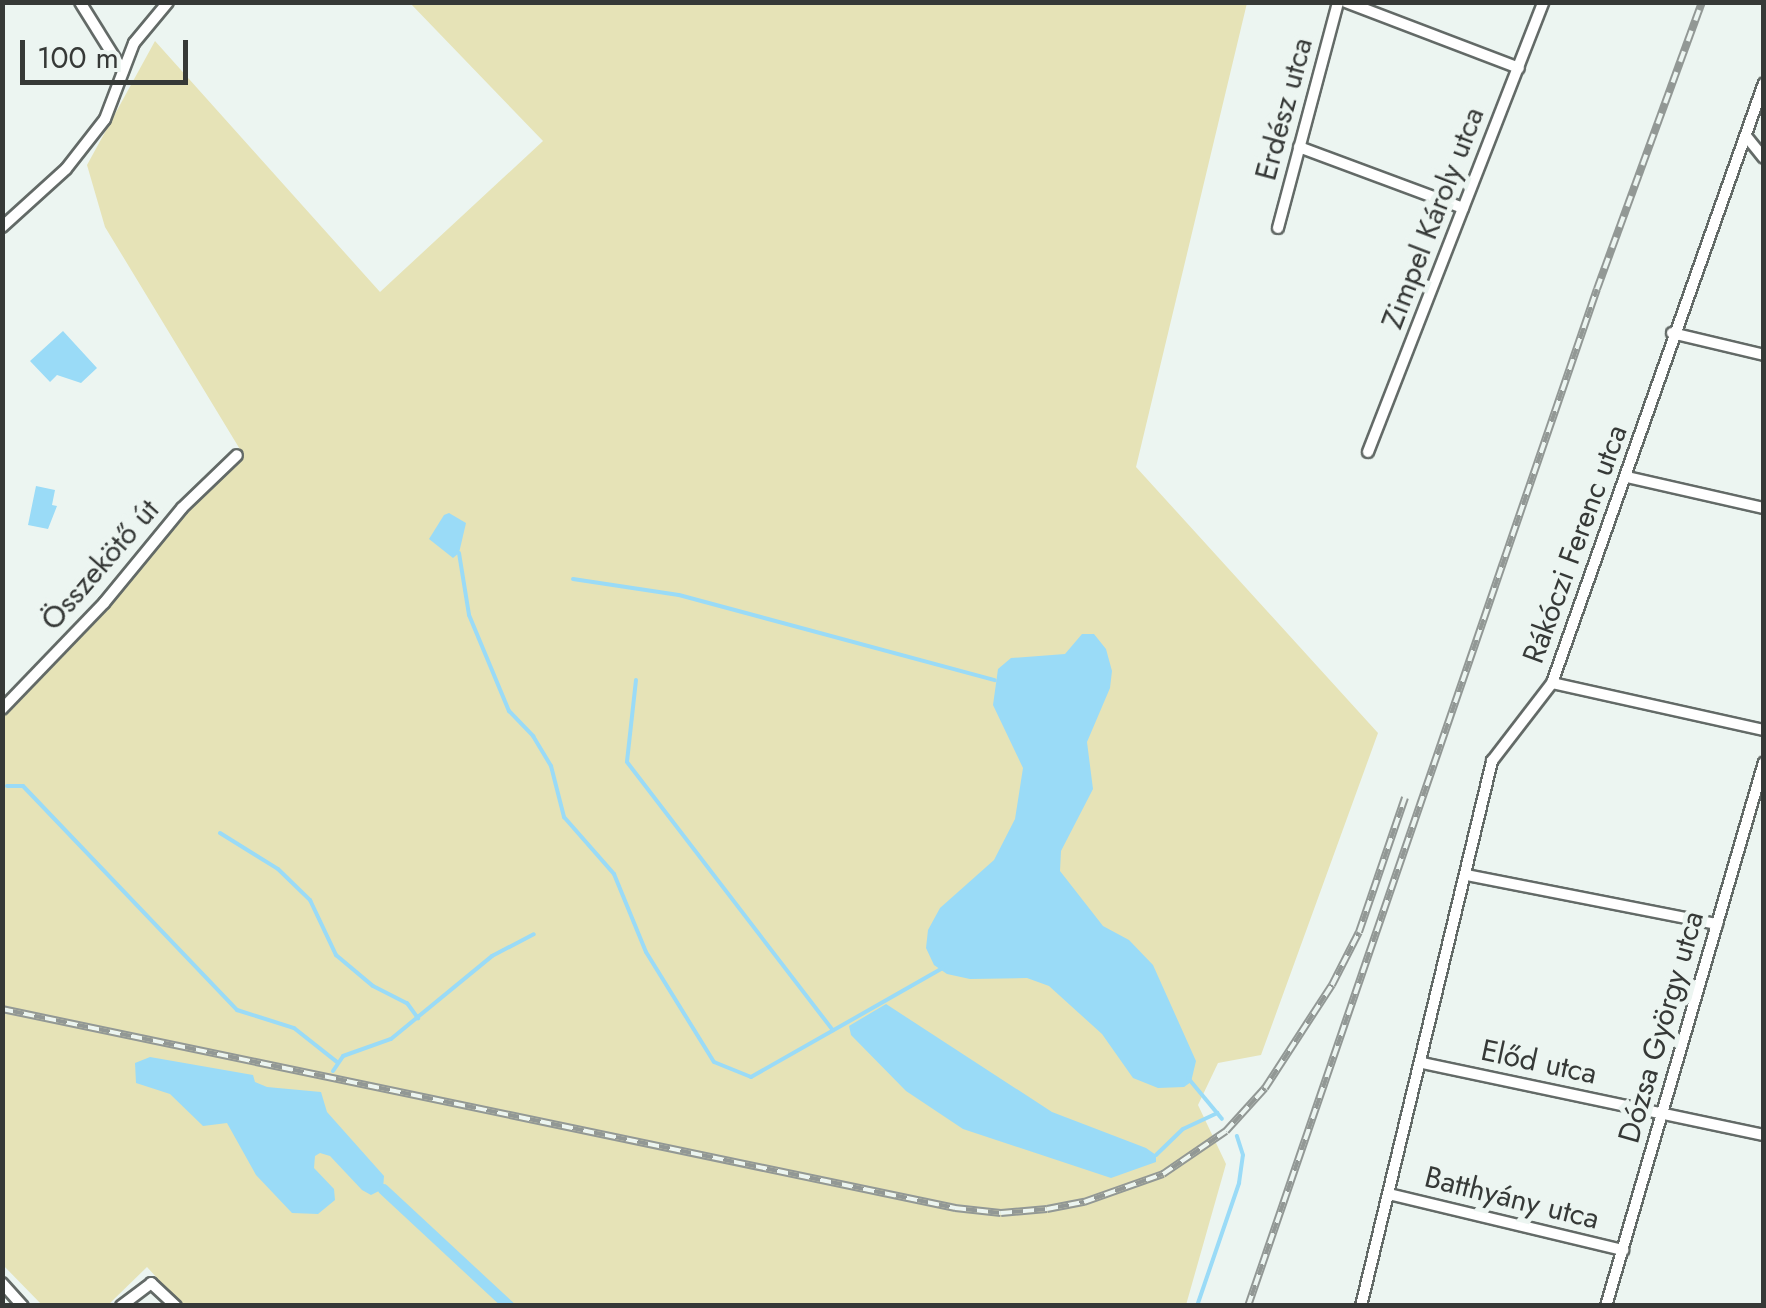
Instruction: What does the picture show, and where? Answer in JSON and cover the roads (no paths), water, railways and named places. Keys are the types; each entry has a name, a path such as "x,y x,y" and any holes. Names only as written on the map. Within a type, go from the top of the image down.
{"street":[{"path":"80,2 123,71"},
{"path":"2,227 66,169 105,119 134,43 168,2"},
{"name":"Erdész utca","path":"1278,228 1338,2"},
{"path":"1346,2 1519,68"},
{"name":"Zimpel Károly utca","path":"1368,452 1544,2"},
{"name":"Rákóczi Ferenc utca","path":"1360,1306 1492,760 1552,684 1628,476 1672,333 1764,83"},
{"path":"1746,136 1764,158"},
{"path":"1299,146 1463,208"},
{"path":"1672,333 1764,355"},
{"name":"Összekötő út","path":"2,709 104,603 182,508 237,455"},
{"path":"1628,476 1764,508"},
{"path":"1552,684 1764,730"},
{"name":"Dózsa György utca","path":"1606,1306 1764,762"},
{"path":"1467,875 1717,924"},
{"name":"Előd utca","path":"1422,1062 1764,1135"},
{"name":"Batthyány utca","path":"1390,1194 1624,1250"},
{"path":"2,1283 24,1306"},
{"path":"121,1306 151,1283 176,1306"}],"water":[{"path":"63,331 97,368 81,383 57,375 50,382 30,361"},
{"path":"36,486 55,490 52,505 57,506 48,529 28,525"},
{"path":"449,513 466,523 459,553 453,558 429,539"},
{"path":"1082,634 1094,634 1106,649 1112,671 1110,688 1087,742 1093,789 1061,851 1060,871 1103,926 1129,940 1153,965 1196,1061 1191,1082 1184,1087 1158,1088 1133,1078 1102,1034 1049,986 1027,978 970,979 947,974 934,965 926,948 928,930 940,908 994,860 1015,819 1023,768 993,705 998,669 1011,658 1065,654"},
{"path":"886,1004 1052,1112 1146,1148 1156,1155 1156,1162 1111,1178 963,1129 906,1091 851,1035 849,1026"},
{"path":"150,1057 253,1075 255,1082 267,1087 321,1092 327,1112 384,1176 383,1189 371,1195 362,1190 330,1156 320,1153 315,1156 314,1168 334,1189 335,1200 318,1214 292,1213 256,1175 227,1123 203,1126 170,1094 136,1083 135,1063"}],"waterway":[{"path":"459,553 469,615 509,711 533,736 551,766 564,817 614,874 646,952 714,1062 751,1077 943,968"},
{"path":"573,579 679,595 995,680"},
{"path":"636,680 627,762 833,1030"},
{"path":"7,786 23,786 237,1010 294,1028 337,1062"},
{"path":"220,833 278,869 310,900 336,955 373,986 407,1003 418,1018"},
{"path":"333,1071 343,1056 391,1039 492,956 534,934"},
{"path":"1188,1078 1222,1119"},
{"path":"1156,1155 1183,1129 1217,1113"},
{"path":"1197,1306 1239,1183 1243,1155 1237,1136"},
{"path":"383,1189 509,1306"}],"railway":[{"path":"1248,1306 1597,289 1702,2"},
{"path":"2,1009 955,1208 1001,1213 1047,1209 1084,1202 1163,1174 1226,1131 1265,1088 1332,985 1359,932 1405,798"}]}
